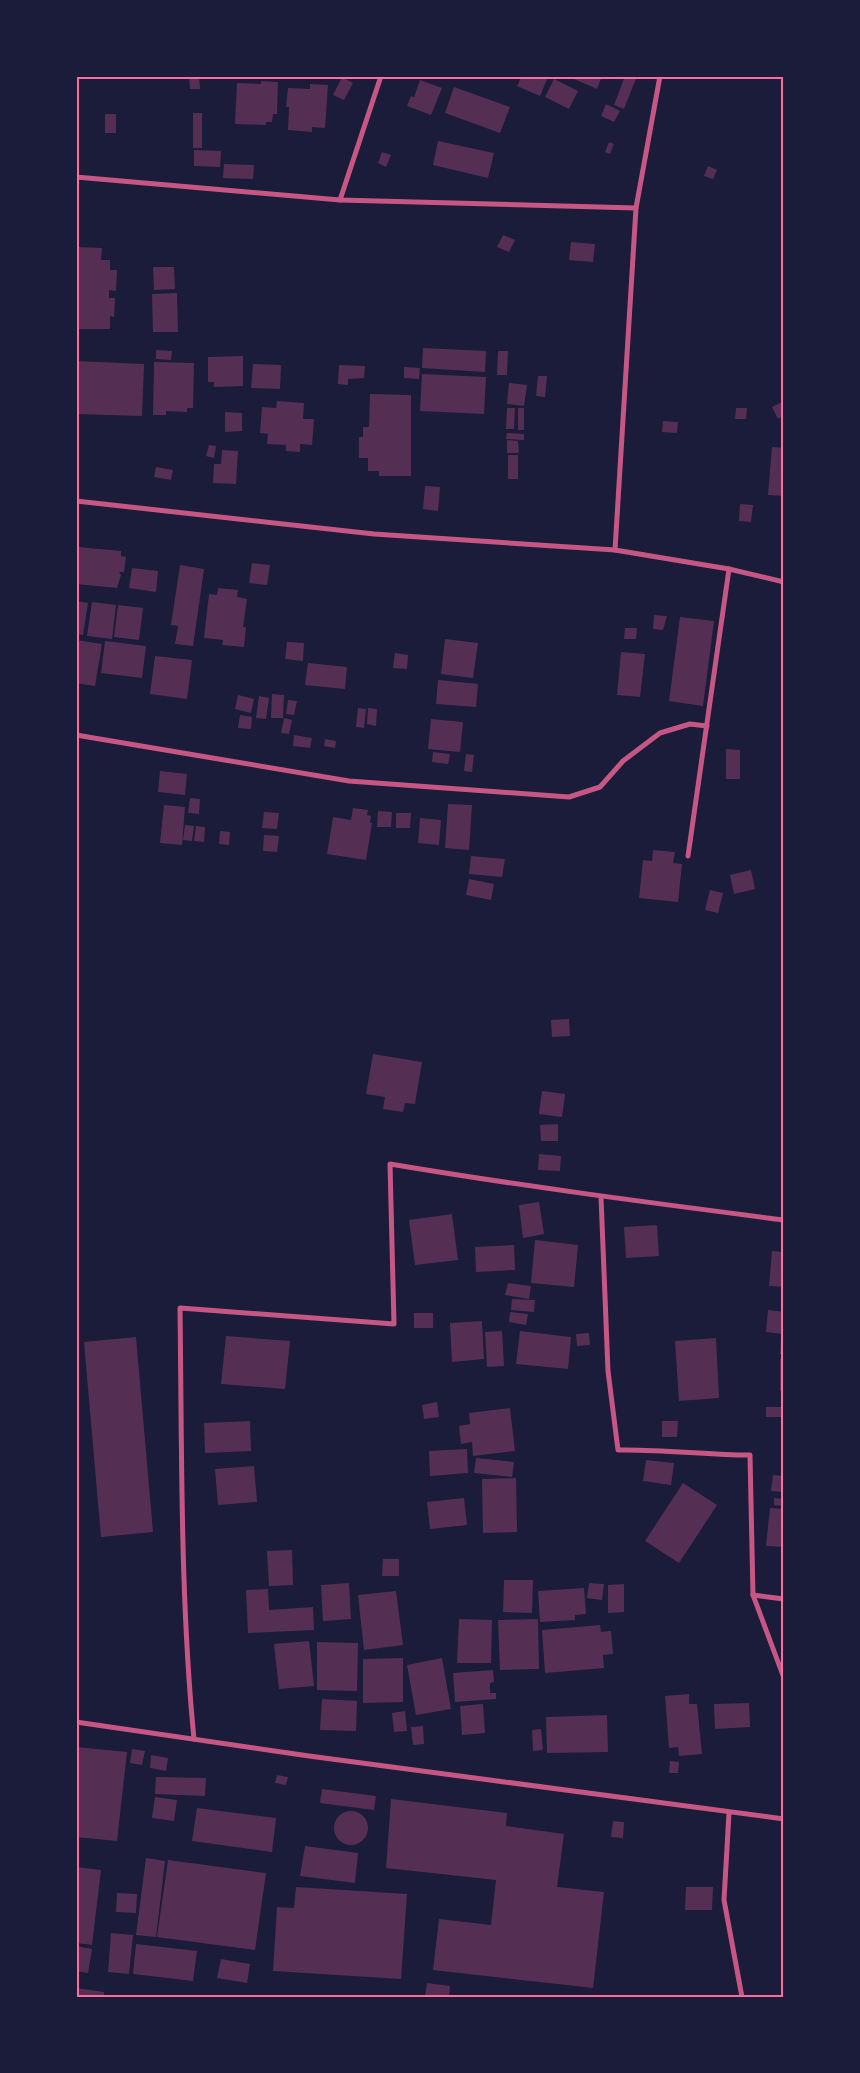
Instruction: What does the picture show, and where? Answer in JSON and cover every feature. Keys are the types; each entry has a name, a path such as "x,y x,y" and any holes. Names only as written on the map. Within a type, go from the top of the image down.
{"street":[{"path":"340,200 381,76"},
{"path":"615,550 636,208 660,76"},
{"path":"76,177 340,200 636,208"},
{"path":"76,501 374,534 615,550 728,569 784,582"},
{"path":"688,856 728,569"},
{"path":"76,736 349,781 569,797 600,787 623,761 660,733 690,724 707,726"},
{"path":"194,1739 189,1686 183,1533 180,1308 394,1324 390,1164 481,1179 546,1186 601,1197 784,1220"},
{"path":"601,1197 608,1371 618,1450 657,1449 702,1455 750,1455 752,1596 784,1678"},
{"path":"752,1596 784,1600"},
{"path":"76,1722 729,1813 784,1819"},
{"path":"729,1813 724,1900 742,1997"}],"building":[{"path":"189,76 199,76 200,89 190,89"},
{"path":"522,76 548,77 540,96 517,86"},
{"path":"567,76 602,76 597,89"},
{"path":"625,76 637,76 624,109 614,105"},
{"path":"342,77 353,83 344,100 333,95"},
{"path":"554,79 578,91 569,109 545,97"},
{"path":"420,80 442,88 431,115 407,106 411,96 414,97"},
{"path":"261,81 278,82 277,114 273,114 272,122 266,122 266,125 235,124 237,83 261,84"},
{"path":"310,84 328,85 325,128 312,127 312,132 288,130 289,107 286,107 288,88 310,89"},
{"path":"454,87 510,107 500,133 445,113"},
{"path":"606,104 620,111 614,122 601,116"},
{"path":"193,113 202,113 202,148 193,148"},
{"path":"105,114 116,114 116,133 105,133"},
{"path":"438,141 494,153 488,178 433,165"},
{"path":"609,142 614,144 610,154 605,152"},
{"path":"194,150 221,151 220,167 194,166"},
{"path":"382,152 391,155 386,167 378,163"},
{"path":"224,164 254,165 253,179 223,178"},
{"path":"708,166 717,170 713,179 704,176"},
{"path":"503,235 515,240 509,252 497,247"},
{"path":"571,242 595,244 593,262 569,260"},
{"path":"76,247 102,248 101,260 110,260 110,270 117,270 116,291 109,290 109,298 115,298 114,317 110,316 110,329 76,329"},
{"path":"153,267 174,267 175,289 154,290"},
{"path":"177,293 178,332 153,332 152,294"},
{"path":"423,348 486,351 485,372 422,368"},
{"path":"156,350 172,351 171,360 156,359"},
{"path":"498,351 508,351 507,375 497,375"},
{"path":"243,356 243,386 214,387 214,382 208,382 208,357"},
{"path":"76,361 144,364 142,416 76,414"},
{"path":"154,362 194,363 193,408 187,408 187,412 166,411 166,415 153,415"},
{"path":"253,364 281,365 280,389 251,388"},
{"path":"339,365 365,366 364,378 348,379 348,385 338,384"},
{"path":"404,367 420,368 419,379 404,378"},
{"path":"422,374 486,377 484,414 420,411"},
{"path":"538,376 547,376 545,397 536,396"},
{"path":"509,383 527,385 524,406 507,404"},
{"path":"370,394 411,395 411,476 379,476 379,471 368,471 368,458 359,458 359,437 363,437 363,427 369,427"},
{"path":"277,401 304,403 303,419 314,419 312,445 300,444 300,452 286,451 286,445 267,444 268,434 260,433 262,407 276,408"},
{"path":"784,401 784,416 778,419 772,407"},
{"path":"507,408 515,408 514,429 506,429"},
{"path":"518,408 524,408 524,430 518,430"},
{"path":"736,408 747,408 746,419 735,419"},
{"path":"225,412 242,413 242,431 225,432"},
{"path":"663,421 678,422 677,433 662,432"},
{"path":"507,433 524,434 524,440 506,439"},
{"path":"507,440 518,441 519,453 507,453"},
{"path":"209,445 216,446 214,458 206,456"},
{"path":"772,447 784,448 784,496 768,495"},
{"path":"222,450 238,451 236,484 213,483 214,464 221,464"},
{"path":"508,455 518,455 518,479 508,479"},
{"path":"156,467 173,470 171,480 154,477"},
{"path":"425,486 440,487 438,511 423,509"},
{"path":"740,504 753,505 751,522 739,521"},
{"path":"78,547 121,551 121,556 126,557 124,572 119,572 121,575 117,588 76,584"},
{"path":"252,563 270,565 267,585 249,583"},
{"path":"180,565 204,569 193,646 175,644 178,626 171,625"},
{"path":"132,568 158,571 156,592 129,588"},
{"path":"218,588 238,590 237,597 247,599 243,627 246,627 244,647 222,645 223,640 204,638 209,594 217,595"},
{"path":"76,601 88,603 83,635 76,634"},
{"path":"92,602 116,605 112,639 87,636"},
{"path":"118,605 143,608 139,640 114,637"},
{"path":"654,615 667,616 663,630 653,629"},
{"path":"680,617 714,621 703,706 669,701"},
{"path":"625,628 637,628 636,639 624,639"},
{"path":"445,639 478,643 473,678 441,674"},
{"path":"76,640 102,644 95,686 76,683"},
{"path":"105,641 146,646 142,678 101,673"},
{"path":"287,642 304,643 303,661 285,659"},
{"path":"621,652 645,654 640,697 617,695"},
{"path":"395,653 408,655 407,669 393,668"},
{"path":"155,656 192,660 187,699 150,694"},
{"path":"308,663 347,667 345,689 305,685"},
{"path":"438,680 478,684 476,707 436,704"},
{"path":"272,694 284,695 283,718 271,718"},
{"path":"238,695 254,699 251,713 235,709"},
{"path":"259,696 269,698 266,719 256,718"},
{"path":"288,700 297,701 294,715 286,714"},
{"path":"358,708 366,709 364,728 356,727"},
{"path":"368,708 377,709 376,726 367,724"},
{"path":"240,715 252,717 251,729 238,728"},
{"path":"284,718 292,720 289,734 281,733"},
{"path":"431,719 463,722 460,752 428,749"},
{"path":"294,735 312,738 310,748 293,746"},
{"path":"325,739 336,741 335,748 324,746"},
{"path":"726,749 740,750 740,779 726,779"},
{"path":"433,752 450,754 448,764 432,762"},
{"path":"466,754 474,755 472,772 464,771"},
{"path":"160,771 187,774 185,795 158,792"},
{"path":"190,798 200,799 199,814 188,813"},
{"path":"448,804 472,805 469,850 445,848"},
{"path":"164,805 185,807 182,845 160,843"},
{"path":"353,808 368,810 367,815 371,816 370,823 372,823 366,860 327,854 333,817 351,820"},
{"path":"378,811 392,812 391,827 377,827"},
{"path":"264,812 279,813 277,829 262,828"},
{"path":"396,813 411,813 410,828 396,828"},
{"path":"420,818 441,820 439,845 418,843"},
{"path":"185,825 194,826 192,841 183,840"},
{"path":"196,826 205,827 204,842 194,841"},
{"path":"220,831 230,832 229,845 219,844"},
{"path":"264,835 279,836 277,852 263,851"},
{"path":"653,850 675,852 673,863 682,864 678,902 639,898 643,860 652,861"},
{"path":"471,856 505,859 502,877 469,874"},
{"path":"751,870 755,889 734,894 730,875"},
{"path":"469,879 494,884 491,900 466,895"},
{"path":"710,890 723,893 718,913 705,910"},
{"path":"569,1019 570,1036 552,1037 551,1020"},
{"path":"373,1054 422,1062 415,1104 405,1103 403,1112 383,1109 385,1097 366,1094"},
{"path":"542,1091 565,1094 562,1117 539,1114"},
{"path":"558,1124 558,1141 541,1141 540,1125"},
{"path":"539,1154 561,1156 560,1171 538,1170"},
{"path":"539,1202 544,1234 523,1238 519,1205"},
{"path":"452,1214 458,1260 415,1265 409,1220"},
{"path":"657,1225 659,1256 626,1258 624,1227"},
{"path":"535,1240 578,1245 574,1287 531,1283"},
{"path":"514,1245 515,1270 476,1272 475,1247"},
{"path":"772,1251 784,1252 784,1287 769,1286"},
{"path":"508,1283 531,1286 529,1299 505,1295"},
{"path":"512,1299 535,1300 534,1312 511,1310"},
{"path":"768,1310 784,1312 783,1334 766,1332"},
{"path":"510,1312 528,1314 526,1325 509,1322"},
{"path":"414,1313 433,1313 433,1328 414,1328"},
{"path":"482,1321 484,1359 452,1362 450,1323"},
{"path":"502,1331 504,1366 487,1367 485,1332"},
{"path":"520,1331 571,1337 568,1369 516,1364"},
{"path":"589,1333 590,1345 577,1346 576,1334"},
{"path":"226,1336 290,1341 285,1389 221,1384"},
{"path":"136,1337 153,1532 101,1537 84,1342"},
{"path":"781,1337 784,1337 784,1355 780,1354"},
{"path":"716,1338 719,1398 679,1401 675,1341"},
{"path":"780,1359 784,1359 784,1391 780,1391"},
{"path":"437,1402 439,1417 424,1419 422,1405"},
{"path":"766,1407 784,1407 784,1417 766,1417"},
{"path":"510,1408 515,1451 473,1456 472,1442 461,1444 459,1426 470,1424 469,1413"},
{"path":"250,1421 251,1451 205,1453 204,1423"},
{"path":"662,1421 678,1421 677,1437 662,1437"},
{"path":"467,1449 468,1473 430,1476 429,1451"},
{"path":"476,1458 514,1462 512,1477 474,1473"},
{"path":"646,1460 674,1463 671,1485 643,1481"},
{"path":"254,1466 257,1502 218,1505 215,1469"},
{"path":"773,1475 784,1476 784,1492 771,1491"},
{"path":"516,1478 517,1532 483,1533 482,1479"},
{"path":"683,1483 717,1505 679,1563 645,1541"},
{"path":"464,1498 467,1525 430,1529 427,1502"},
{"path":"774,1498 783,1499 783,1506 774,1505"},
{"path":"770,1508 784,1509 784,1547 766,1546"},
{"path":"292,1550 293,1585 269,1586 267,1551"},
{"path":"383,1559 399,1559 399,1576 382,1576"},
{"path":"504,1580 533,1580 532,1613 503,1612"},
{"path":"349,1583 351,1619 323,1621 321,1585"},
{"path":"589,1583 604,1584 602,1600 587,1598"},
{"path":"624,1584 624,1612 608,1613 608,1585"},
{"path":"584,1588 586,1614 575,1615 575,1620 540,1622 538,1591"},
{"path":"268,1589 269,1610 313,1607 314,1630 248,1633 246,1590"},
{"path":"396,1591 403,1645 364,1650 358,1595"},
{"path":"459,1619 492,1620 491,1663 457,1663"},
{"path":"538,1619 539,1669 500,1670 498,1620"},
{"path":"600,1625 601,1632 611,1631 613,1654 603,1655 604,1668 545,1673 542,1630"},
{"path":"309,1641 314,1686 279,1689 274,1644"},
{"path":"317,1642 358,1643 357,1691 317,1690"},
{"path":"403,1658 403,1702 363,1703 363,1659"},
{"path":"442,1658 451,1709 416,1715 407,1665"},
{"path":"493,1670 494,1682 490,1683 490,1693 496,1693 496,1699 455,1702 453,1673"},
{"path":"689,1694 689,1704 697,1704 702,1754 679,1756 678,1747 669,1748 665,1696"},
{"path":"322,1699 357,1701 356,1731 320,1730"},
{"path":"749,1703 750,1727 715,1729 714,1704"},
{"path":"483,1704 485,1733 462,1735 460,1706"},
{"path":"405,1711 407,1731 394,1732 392,1713"},
{"path":"607,1715 608,1752 547,1753 546,1717"},
{"path":"423,1726 424,1744 413,1745 411,1727"},
{"path":"541,1729 543,1750 533,1751 532,1730"},
{"path":"76,1747 127,1752 117,1841 76,1837"},
{"path":"132,1749 145,1751 142,1765 130,1763"},
{"path":"151,1755 168,1758 166,1771 150,1768"},
{"path":"670,1761 679,1762 678,1773 669,1773"},
{"path":"277,1775 288,1777 286,1785 275,1783"},
{"path":"156,1777 206,1778 205,1796 155,1794"},
{"path":"322,1789 376,1796 374,1810 320,1803"},
{"path":"155,1797 177,1800 174,1821 152,1818"},
{"path":"391,1799 507,1813 506,1826 564,1834 557,1887 604,1892 593,1988 433,1970 439,1919 491,1925 496,1880 386,1868"},
{"path":"197,1808 276,1818 272,1852 192,1841"},
{"path":"351,1811 363,1816 368,1828 363,1840 351,1845 339,1840 334,1828 339,1816"},
{"path":"613,1821 624,1822 623,1838 611,1837"},
{"path":"305,1846 358,1853 355,1883 300,1876"},
{"path":"146,1858 165,1861 156,1937 136,1935"},
{"path":"168,1860 266,1873 255,1950 157,1937"},
{"path":"76,1867 101,1870 92,1945 76,1943"},
{"path":"296,1887 407,1894 401,1979 273,1971 277,1907 294,1908"},
{"path":"686,1887 713,1887 712,1910 685,1910"},
{"path":"117,1893 137,1894 136,1913 116,1912"},
{"path":"111,1933 133,1935 129,1974 108,1972"},
{"path":"136,1944 197,1951 193,1981 133,1974"},
{"path":"76,1946 92,1949 88,1973 76,1971"},
{"path":"221,1959 250,1964 247,1983 217,1978"},
{"path":"427,1983 450,1986 449,1997 425,1997"},
{"path":"76,1988 104,1992 104,1997 76,1997"}]}
